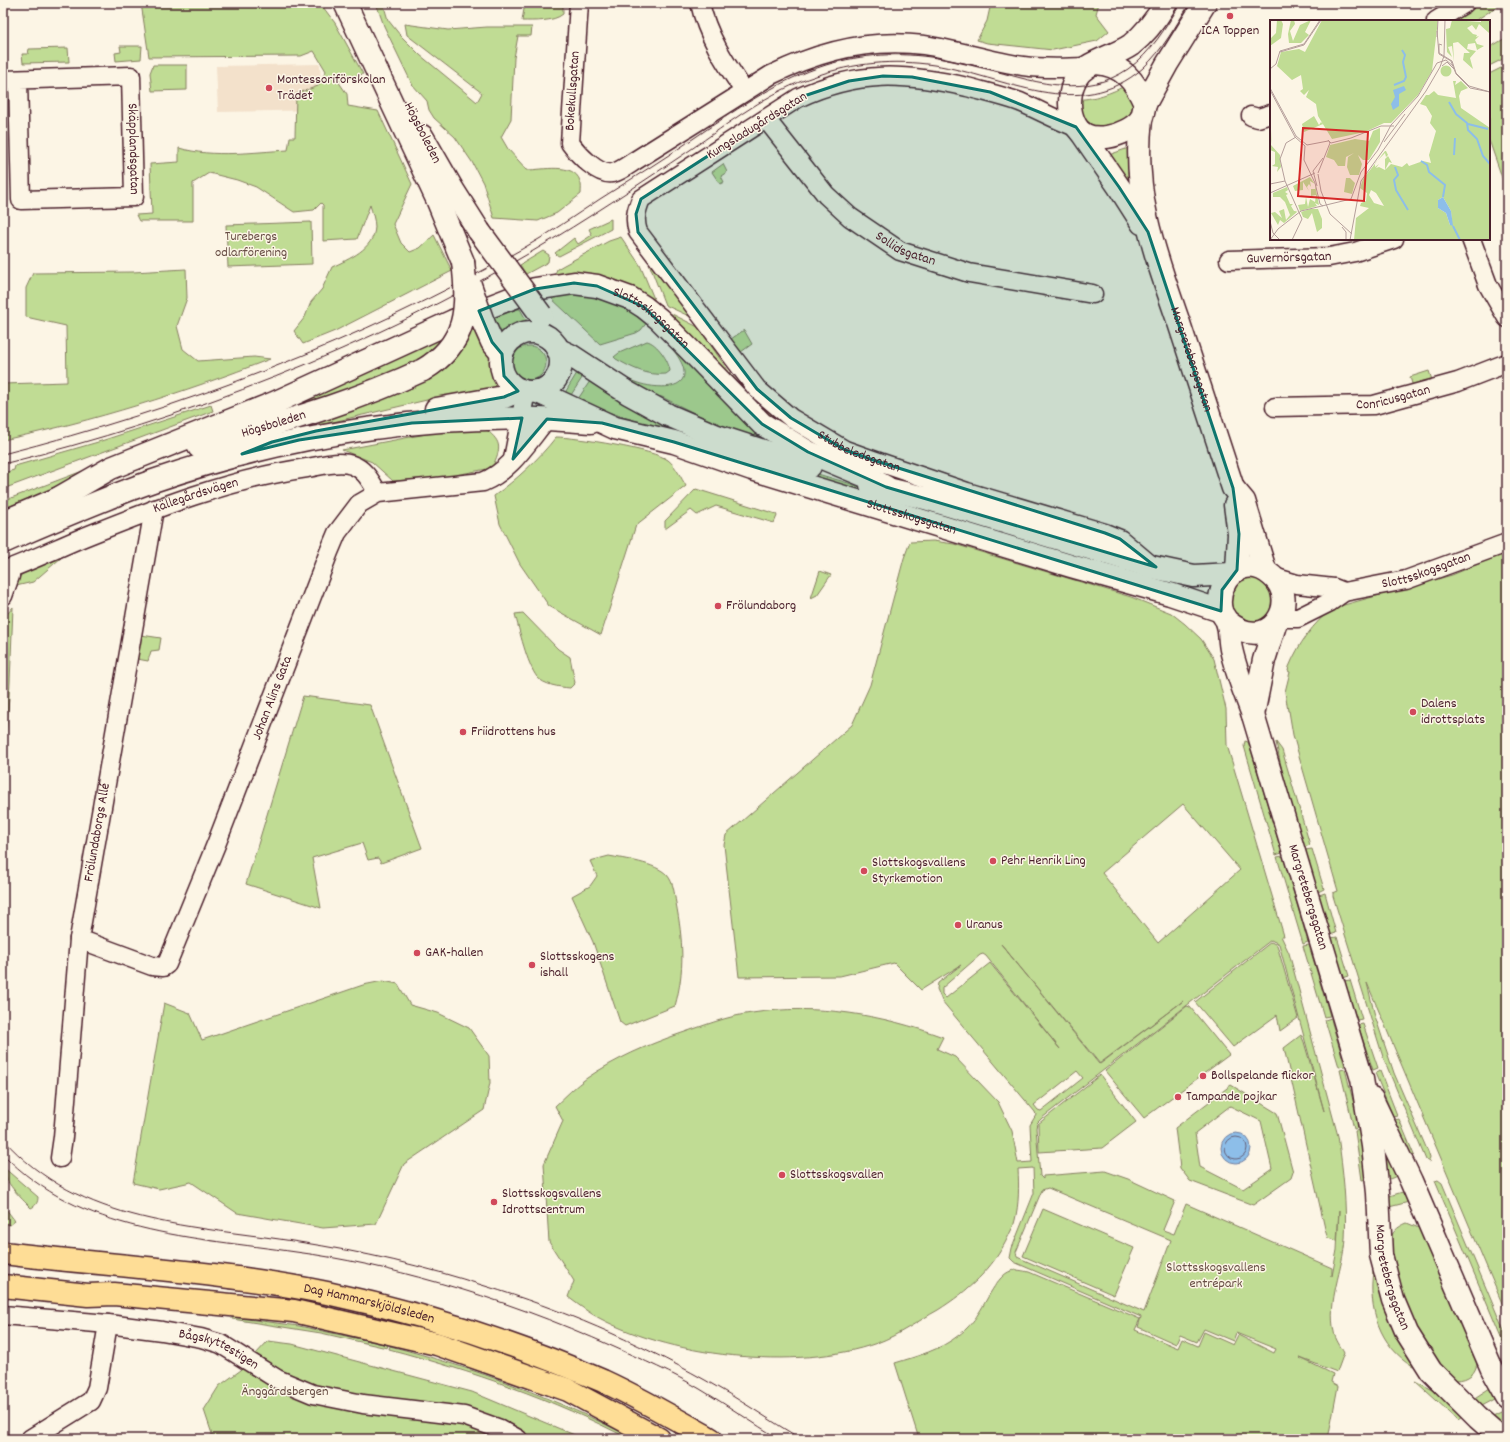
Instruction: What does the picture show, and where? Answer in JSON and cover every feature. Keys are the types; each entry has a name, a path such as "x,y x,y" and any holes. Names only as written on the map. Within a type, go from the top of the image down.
{"main road":[{"path":"334,3 366,35"},
{"name":"Högsboleden","path":"242,454 272,442 316,431 504,397 546,387 556,377 560,363 540,315 479,231 424,139 366,35 345,3"},
{"name":"Högsboleden","path":"356,3 366,35 463,262 483,322 492,342 502,354"},
{"path":"361,3 366,35"},
{"path":"1166,3 1139,38 1129,46 1091,65 1075,82 1070,95 1069,104 1078,129 1089,136 1098,137 1117,136 1127,131 1143,112 1166,64 1205,3"},
{"path":"1091,65 1108,64 1123,72 1137,88 1143,112"},
{"name":"Margretebergsgatan","path":"1143,112 1139,136 1139,169 1148,232 1233,488 1238,521 1234,572 1222,590 1224,616 1232,654 1253,715 1362,1079 1376,1177 1381,1255 1393,1300 1407,1333 1431,1371 1472,1413 1502,1439"},
{"name":"Margretebergsgatan","path":"1078,129 1120,186 1148,232"},
{"name":"Högsboleden","path":"3,522 113,476 170,456 304,416 357,398 423,370 442,357 450,348 462,326 466,298 463,262"},
{"name":"Slottsskogsgatan","path":"514,298 536,289 574,283 597,286 630,298 658,319 762,424 808,452 868,477 886,488"},
{"name":"Högsboleden","path":"57,499 111,468 274,403 453,321 514,298"},
{"path":"528,391 511,384 504,376 501,365 502,354 509,342 520,335 533,333 553,344"},
{"name":"Slottsskogsgatan","path":"553,344 628,393 686,423 717,436 775,453 865,484 886,488 1152,567 1194,576 1234,572"},
{"name":"Slottsskogsgatan","path":"528,391 602,423 674,442 752,469 1071,566 1170,594 1224,616"},
{"name":"Högsboleden","path":"3,542 152,482 242,454 299,440 412,423 455,419 522,418"},
{"name":"Slottsskogsgatan","path":"522,418 602,423"},
{"name":"Margretebergsgatan","path":"1233,488 1244,501 1270,573 1282,593 1282,610 1264,660 1253,715"},
{"path":"1234,572 1255,566 1270,573"},
{"path":"1224,616 1244,632 1254,633 1267,630 1278,622"},
{"name":"Margretebergsgatan","path":"1362,1079 1396,1147 1492,1369 1507,1396"},
{"name":"Dag Hammarskjöldsleden","path":"3,1253 206,1274 287,1286 328,1293 441,1322 525,1350 605,1382 711,1439"},
{"name":"Dag Hammarskjöldsleden","path":"3,1286 88,1295 114,1294 294,1311 347,1323 436,1344 568,1390 659,1439"}],"street":[{"name":"Bokekullsgatan","path":"579,3 570,143 582,158 594,167 609,173 619,170 744,92"},
{"path":"700,3 703,16 717,48 744,92 771,75 794,64 833,50 864,45 890,43 923,45 1022,66 1051,69 1091,65"},
{"path":"1438,20 1465,3"},
{"name":"Skäpplandsgatan","path":"131,76 134,197 21,200 10,80 131,76"},
{"name":"Kungsladugårdsgatan","path":"638,232 636,214 641,200 798,98 830,86 867,77 898,76 928,79 990,92 1020,102 1078,129"},
{"path":"1251,116 1258,118 1270,114"},
{"name":"Sollidsgatan","path":"766,119 826,195 850,217 900,251 971,274 1093,294"},
{"name":"Stubbeledsgatan","path":"638,232 756,389 791,418 845,450 967,492 1105,533 1120,539 1152,567"},
{"name":"Guvernörsgatan","path":"1229,260 1329,257 1353,253 1391,240"},
{"path":"1471,240 1488,285 1507,318"},
{"name":"Conricusgatan","path":"1275,407 1374,405 1458,382 1507,363"},
{"path":"513,459 528,391"},
{"name":"Johan Alins Gata","path":"79,939 152,966 163,967 167,964 217,842 337,533 359,504 378,493 483,482 499,473 522,451 547,419"},
{"name":"Källegårdsvägen","path":"3,596 10,576 6,570 154,509 246,480 278,472 333,464 350,464 368,476 378,493"},
{"name":"Frölundaborgs Allé","path":"60,1158 63,1138 79,939 154,509"},
{"name":"Slottsskogsgatan","path":"1278,622 1298,618 1330,602 1344,592 1406,580 1507,543"},
{"name":"Slottsskogsgatan","path":"1270,573 1297,584 1334,588 1344,592"},
{"name":"Bågskyttestigen","path":"3,1315 108,1324 162,1331 220,1344 278,1379 313,1394 364,1404 464,1416 500,1429 518,1439"},
{"path":"30,1439 91,1401 96,1388 108,1324"}],"highlighted area":[{"path":"883,76 912,77 990,92 1076,127 1119,187 1148,232 1233,488 1239,534 1237,570 1222,590 1221,611 674,442 602,423 547,419 513,459 522,418 412,423 299,440 242,454 272,442 316,431 504,397 518,391 504,376 502,354 492,342 479,311 535,289 574,283 597,286 644,307 762,424 808,452 886,487 1156,567 1120,539 845,450 791,418 757,389 638,232 636,214 641,199 798,98 849,81"}],"shaded area":[{"name":"Montessoriförskolan Trädet","path":"320,64 322,110 218,112 216,66"}],"green space":[{"path":"141,3 320,3 335,23 363,74 338,81 347,94 348,106 378,111 412,184 393,224 401,243 410,252 420,248 434,235 452,271 335,331 303,344 294,331 305,317 311,302 322,289 332,267 360,252 374,235 375,224 370,205 357,239 323,241 323,205 321,203 314,210 294,212 256,187 237,180 209,173 193,183 193,221 139,221 136,215 152,214 150,164 179,162 179,148 219,154 288,150 290,137 295,137 296,94 318,86 326,71 314,51 301,56 149,57"},
{"path":"376,3 383,3 388,20 400,35 420,55 477,102 482,93 407,35 405,24 448,30 487,27 532,27 531,36 518,36 514,58 511,119 501,137 508,149 527,170 557,168 571,171 577,175 580,181 581,194 557,213 538,221 494,218 483,183 472,162 455,137 434,118 429,110 427,101 412,84 384,26"},
{"path":"525,3 563,3 563,14 549,20 522,21"},
{"path":"991,3 1099,3 1096,14 1109,31 1097,41 1053,50 987,43 977,40 987,21"},
{"path":"1481,3 1502,3 1476,20 1453,20"},
{"path":"1502,3 1507,3 1507,11"},
{"path":"1507,37 1507,57 1490,66 1490,47"},
{"path":"120,46 142,46 141,59 116,61 115,53 121,52"},
{"path":"68,48 69,62 23,63 22,54 28,54 29,49"},
{"path":"153,65 187,65 187,90 152,91 150,73"},
{"path":"1507,65 1507,192 1490,143 1490,74"},
{"path":"1128,84 1131,89 1133,105 1130,115 1124,125 1088,128 1074,100 1102,95 1115,91"},
{"path":"1134,146 1133,189 1106,156"},
{"path":"723,164 727,172 721,176 724,182 720,184 712,172"},
{"path":"611,219 611,229 559,256 555,253 574,238 578,244 592,235 589,229"},
{"name":"Turebergs odlarförening","path":"311,222 312,264 228,267 226,225"},
{"path":"621,237 640,265 657,306 635,289 610,278 583,273 555,274 557,269 564,265 609,241"},
{"path":"543,251 549,255 548,262 526,274 520,265"},
{"path":"650,264 691,315 691,317 665,305"},
{"path":"186,269 187,298 177,326 183,349 198,361 254,357 270,359 171,395 105,415 3,440 3,384 67,382 66,326 26,317 26,288 33,273 133,272"},
{"path":"562,293 586,295 617,304 648,321 641,330 636,333 600,344 551,298"},
{"path":"520,309 528,323 516,325 501,336 492,318"},
{"path":"670,313 698,327 730,373 747,392 789,428 815,445 943,493 863,469 793,435 762,410 667,315"},
{"path":"478,326 491,355 493,372 501,388 444,396 320,425 318,419 357,406 469,328"},
{"path":"744,330 752,344 741,352 731,339"},
{"path":"447,333 431,354 343,395 280,411"},
{"path":"660,334 769,440 768,442 732,432 662,397 655,396 611,370 644,385 661,387 677,384 682,380 684,373 682,364 675,352"},
{"path":"647,341 655,345 665,358 670,371 666,374 646,373 614,357 619,353"},
{"path":"532,346 541,351 545,356 545,370 541,375 536,379 526,380 522,379 513,370 512,360 513,356 522,347"},
{"path":"1429,371 1432,380 1413,387 1410,377"},
{"path":"577,373 582,378 571,395 567,394 566,391"},
{"path":"592,378 774,461 1181,582 1181,586 1136,575 917,509 576,402"},
{"path":"211,405 213,411 3,489 3,473 14,470 15,466 98,442"},
{"path":"483,427 497,441 499,449 492,468 445,477 393,481 372,462 342,450 447,430"},
{"path":"556,437 580,439 632,448 660,456 668,460 673,465 686,486 636,525 601,635 549,606 520,564 500,524 494,496 527,469"},
{"path":"162,441 162,445 3,509 3,501"},
{"path":"696,489 776,514 777,516 774,523 716,506 697,515 691,510 665,529 665,521"},
{"name":"Slottsskogsvallens entrépark","path":"933,541 954,544 1131,597 1171,613 1201,639 1214,659 1226,709 1227,745 1284,936 1281,936 1289,953 1338,1136 1344,1188 1345,1239 1344,1251 1332,1308 1332,1320 1335,1335 1344,1353 1337,1372 1300,1358 1333,1374 1331,1382 1338,1386 1328,1439 919,1439 895,1363 936,1349 962,1333 974,1320 1001,1278 1013,1270 1029,1272 1140,1319 1135,1330 1178,1348 1182,1339 1198,1346 1204,1332 1233,1345 1238,1335 1274,1353 1276,1349 1236,1333 1233,1341 1204,1329 1197,1342 1180,1335 1176,1344 1138,1327 1141,1317 1014,1262 1010,1258 1012,1248 1034,1193 1033,1168 1018,1169 1018,1201 1013,1227 1002,1249 979,1278 949,1303 901,1332 877,1343 845,1352 809,1357 771,1358 732,1356 693,1350 656,1341 622,1329 592,1314 568,1297 574,1281 549,1242 544,1164 563,1121 555,1106 583,1081 620,1059 667,1038 724,1019 743,1014 776,1010 825,1010 873,1017 920,1029 943,1037 937,1049 955,1057 998,1102 1012,1131 1018,1163 1032,1162 1030,1125 1036,1115 1035,1112 942,1001 937,989 938,983 961,965 921,990 894,963 840,976 739,977 724,845 726,835 852,725 870,685 904,558 910,542","holes":["1183,804 1240,870 1158,943 1102,873","1271,940 1279,944 1324,1111 1301,1035 1284,1048 1326,1233 1328,1238 1337,1241 1339,1210 1337,1250 1332,1276 1332,1268 1186,1204 1174,1234 1163,1230 1175,1201 1128,1179 1105,1171 1043,1176 1043,1179 1040,1176 1036,1128 1037,1123","1001,944 1100,1064 1099,1064","983,954 1060,1049 990,963 946,998 942,994 942,988","1077,1071 1083,1078 1041,1111 1034,1105","1048,1188 1171,1240 1144,1312 1017,1257 1016,1252 1042,1190"]},
{"path":"69,551 33,582 16,586 24,572 30,567"},
{"path":"1507,552 1507,1315 1367,983 1375,1016 1394,1073 1428,1152 1430,1158 1429,1162 1426,1160 1383,1057 1333,896 1333,893 1338,891 1293,735 1285,692 1290,672 1288,671 1289,667 1297,651 1313,627 1333,608 1452,575"},
{"path":"820,571 831,575 817,595 811,598"},
{"path":"1256,577 1269,591 1271,596 1271,607 1266,620 1251,626 1233,612 1231,602 1234,589 1242,578"},
{"path":"13,607 10,683 3,779 3,619"},
{"path":"523,613 558,649 570,657 575,683 570,688 548,684 540,680 533,671 515,614"},
{"path":"141,635 161,638 159,650 151,651 148,661 137,659"},
{"path":"303,696 370,705 422,848 381,863 378,858 368,860 362,843 312,858 321,908 246,884"},
{"path":"1245,741 1248,742 1252,753 1282,853 1276,855 1244,746"},
{"path":"1276,742 1282,750 1310,845 1304,847 1282,771"},
{"path":"1312,849 1324,889 1318,892 1305,850"},
{"path":"609,856 631,860 655,867 667,875 673,888 680,930 682,967 675,1006 625,1026 620,1022 593,942 572,896 590,886 597,876 590,861"},
{"path":"1283,856 1308,942 1303,944 1277,857"},
{"path":"1325,893 1336,933 1330,935 1319,895"},
{"path":"1337,937 1349,976 1343,978 1331,938"},
{"path":"1271,942 1277,945 1298,1018 1280,1031 1277,1015 1233,1047 1195,1002"},
{"path":"1309,945 1330,1016 1324,1017 1303,946"},
{"path":"1350,980 1362,1019 1357,1020 1344,981"},
{"path":"383,981 398,984 410,1005 438,1013 469,1028 489,1056 490,1083 484,1110 404,1164 376,1224 323,1228 237,1213 191,1182 159,1189 133,1183 164,1003 190,1013 202,1040 363,985"},
{"path":"1187,1006 1190,1007 1229,1055 1144,1118 1105,1071"},
{"path":"1331,1018 1345,1066 1339,1067 1325,1020"},
{"path":"1363,1024 1378,1068 1373,1070 1358,1025"},
{"path":"1345,1069 1360,1128 1354,1129 1340,1070"},
{"path":"1380,1071 1397,1115 1393,1116 1375,1073"},
{"path":"1100,1075 1136,1122 1102,1148 1039,1152 1038,1124"},
{"path":"1231,1085 1277,1113 1293,1172 1291,1178 1253,1205 1190,1181 1180,1168 1175,1128","holes":["1230,1106 1261,1121 1272,1169 1243,1189 1200,1167 1195,1133"]},
{"path":"1399,1119 1414,1155 1411,1157 1395,1120"},
{"path":"1362,1130 1368,1179 1362,1180 1355,1131"},
{"path":"1383,1141 1399,1175 1385,1181"},
{"path":"3,1167 38,1197 34,1206 31,1208 13,1189 6,1178"},
{"path":"1438,1180 1442,1183 1507,1338 1507,1351 1435,1181"},
{"path":"1406,1191 1409,1202 1389,1207 1386,1197"},
{"path":"3,1205 15,1221 10,1225 3,1219"},
{"path":"1043,1209 1134,1248 1114,1295 1023,1256"},
{"path":"1407,1223 1421,1229 1477,1361 1474,1372 1464,1379 1456,1380 1436,1363 1405,1308 1389,1242 1395,1230"},
{"path":"1376,1270 1389,1319 1415,1365 1413,1366 1401,1358 1392,1348 1378,1325 1372,1299 1373,1271"},
{"path":"232,1317 299,1326 388,1345 387,1348 321,1333 232,1319"},
{"name":"Änggårdsbergen","path":"268,1341 292,1344 472,1392 584,1439 211,1439 212,1434 204,1410 219,1386 241,1370"},
{"path":"390,1346 453,1364 515,1386 606,1424 635,1439 629,1439 571,1411 512,1387 389,1349"},
{"path":"1415,1381 1433,1390 1462,1415 1462,1417 1458,1420"},
{"path":"1490,1388 1495,1399 1480,1407 1473,1399"},
{"path":"1503,1411 1507,1418 1507,1431 1491,1417"}],"water":[{"path":"1236,1133 1242,1134 1250,1142 1250,1154 1242,1162 1236,1163 1230,1162 1222,1154 1221,1148 1222,1142 1230,1134"}],"tram line":[{"path":"3,454 138,416 204,393 270,369 398,313 461,282 532,243 663,159 745,104 776,86 809,71 853,58 881,55 909,55 959,62 1045,83 1079,86 1096,83 1112,78 1136,63 1158,39 1181,3"},
{"path":"3,464 72,446 209,402 276,377 407,319 471,286 553,239 690,150 750,108 799,82 844,68 859,65 904,62 934,65 1041,92 1067,95 1093,93 1119,84 1143,68 1163,45 1190,3"},
{"path":"3,1139 34,1168 67,1189 103,1205 140,1217 179,1225 323,1246 393,1260 439,1272 542,1305 597,1327 652,1352 729,1394 801,1439"},
{"path":"3,1154 33,1181 67,1201 102,1216 140,1227 178,1235 218,1242 314,1254 366,1264 419,1277 459,1289 548,1319 669,1372 710,1395 779,1439"}],"place":[{"name":"ICA Toppen","path":"1230,16"},
{"name":"Montessoriförskolan Trädet","path":"269,88"},
{"name":"Frölundaborg","path":"718,606"},
{"name":"Dalens idrottsplats","path":"1413,712"},
{"name":"Friidrottens hus","path":"463,732"},
{"name":"Pehr Henrik Ling","path":"993,861"},
{"name":"Slottskogsvallens Styrkemotion","path":"864,871"},
{"name":"Uranus","path":"958,925"},
{"name":"GAK-hallen","path":"417,953"},
{"name":"Slottsskogens ishall","path":"532,965"},
{"name":"Bollspelande flickor","path":"1203,1076"},
{"name":"Tampande pojkar","path":"1178,1097"},
{"name":"Slottsskogsvallen","path":"782,1175"},
{"name":"Slottsskogsvallens Idrottscentrum","path":"494,1202"}]}
